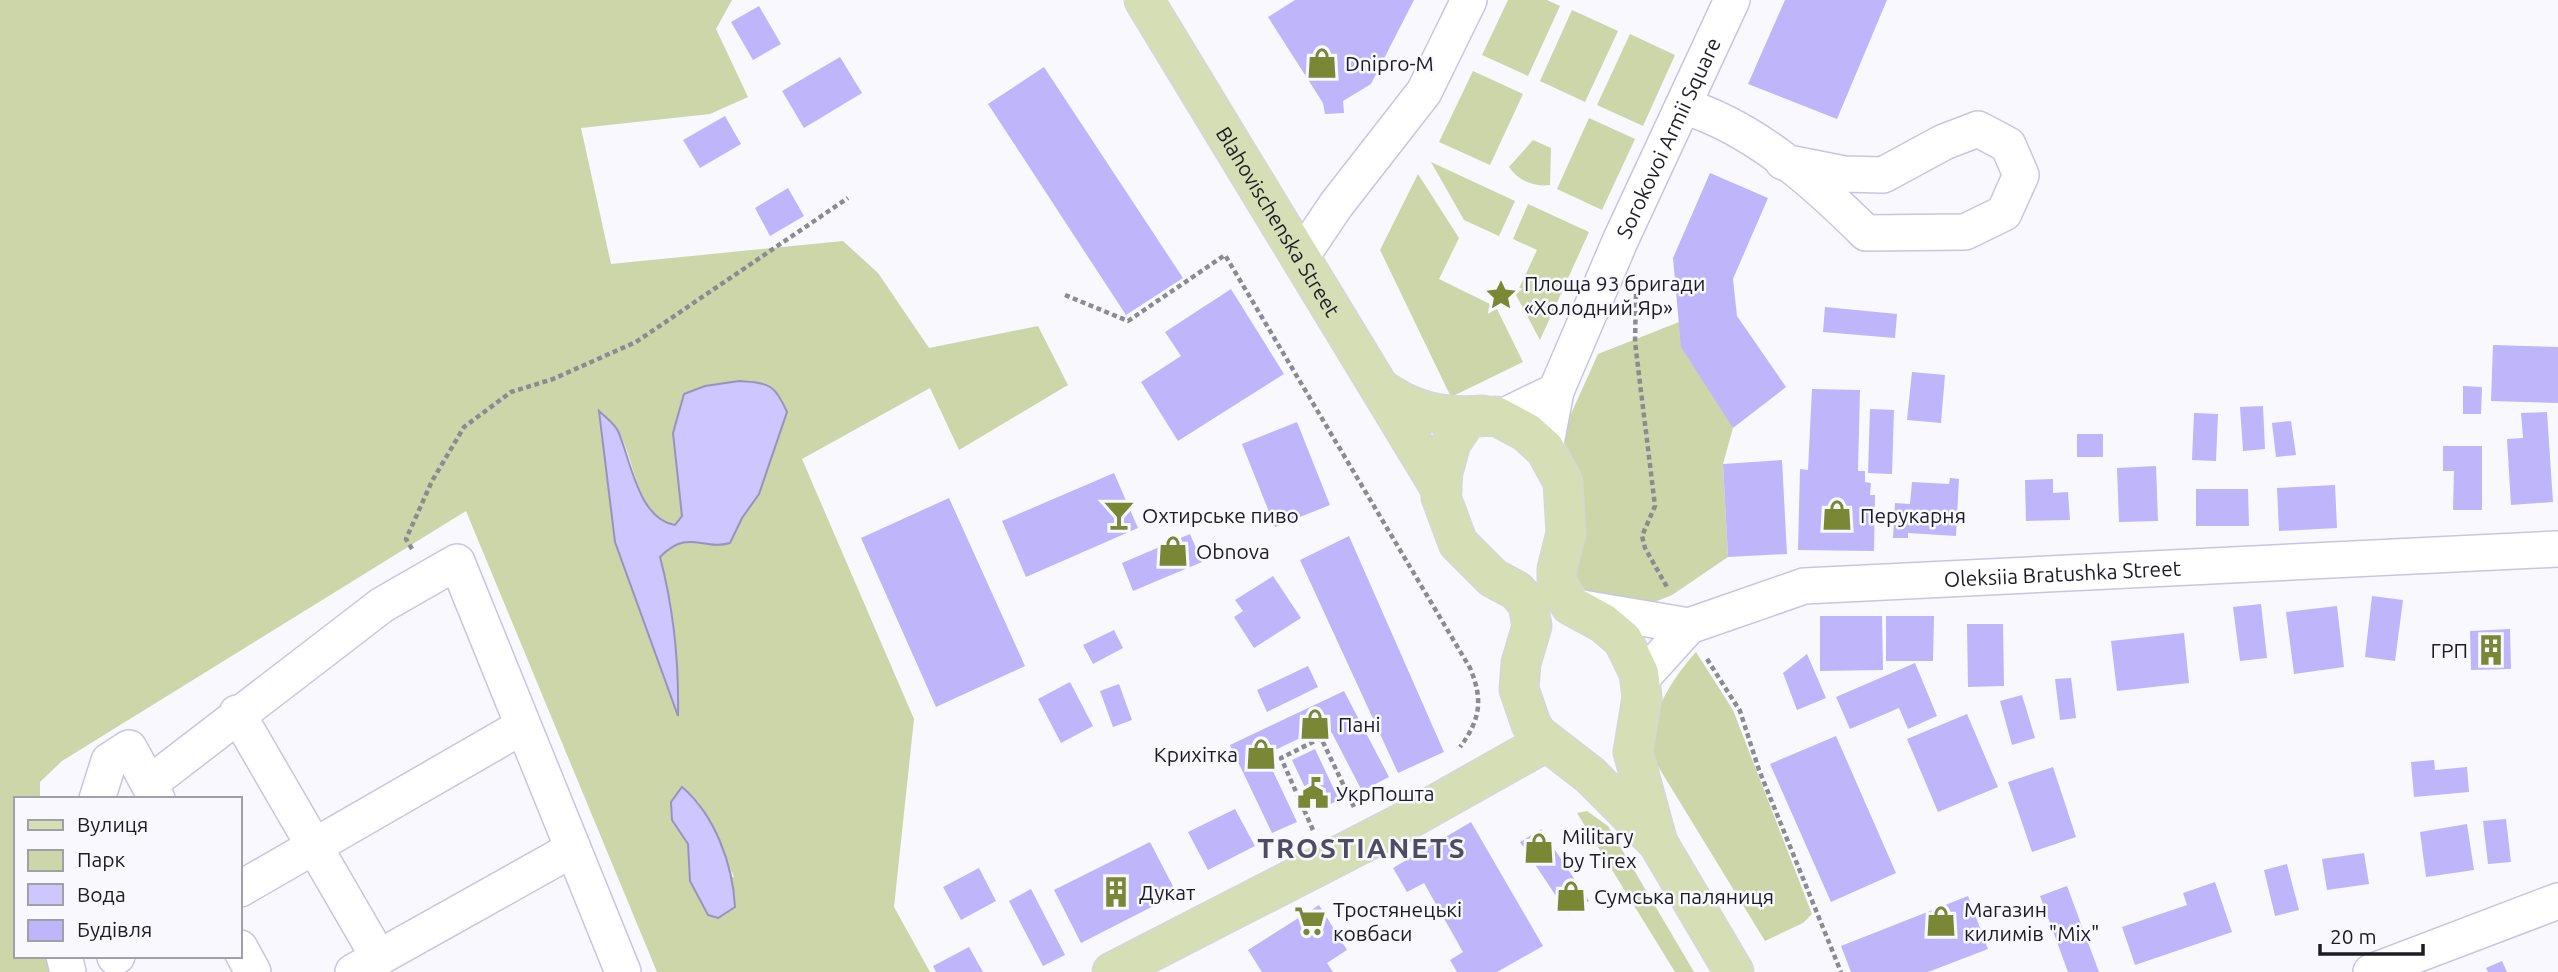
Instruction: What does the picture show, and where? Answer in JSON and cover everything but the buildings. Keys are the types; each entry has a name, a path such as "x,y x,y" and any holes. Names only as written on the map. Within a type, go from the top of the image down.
{"main road":[{"name":"Blahovischenska Street","path":"1144,0 1442,491"},
{"path":"1380,388 1396,400 1424,411 1526,432 1545,449 1566,494 1565,542 1558,566 1558,586 1574,607 1603,623 1623,640 1640,679 1642,697 1633,752 1658,843"},
{"path":"1483,422 1445,462 1442,491 1444,508 1458,543 1493,578 1515,590 1528,604 1531,631 1521,663 1519,688 1531,724 1546,742 1590,775 1658,843 1734,972"},
{"path":"1112,972 1404,822 1546,742"},
{"path":"1590,775 1610,774 1619,769 1633,752"}],"street":[{"path":"1301,257 1336,205 1424,92 1469,0"},
{"name":"Sorokovoi Armii Square","path":"1545,449 1556,391 1621,239 1732,0"},
{"path":"1683,106 1738,130 1783,162 1866,233 1965,232 2004,213 2021,175 2008,145 1978,130 1944,142 1884,175 1844,174 1783,162"},
{"path":"1483,422 1556,391"},
{"name":"Oleksiia Bratushka Street","path":"1574,607 1689,626 1804,586 2558,549"},
{"path":"97,797 109,761 129,748 153,791 237,713 382,605 457,562 623,972"},
{"path":"1640,679 1689,626"},
{"path":"237,713 315,846 366,965 573,849"},
{"path":"242,888 523,726"},
{"path":"2371,972 2558,901"},
{"path":"242,952 253,972"}],"path":[{"path":"428,579 406,539 432,481 464,427 511,392 553,379 636,342 848,198"},
{"path":"1065,295 1128,321 1225,255 1470,668 1480,692 1478,713 1458,750"},
{"path":"1637,284 1634,342 1655,506 1642,536 1645,548 1740,711 1759,771 1841,972"},
{"path":"1316,836 1281,758 1321,738 1357,814"}],"green space":[{"path":"0,0 732,0 716,29 748,97 710,114 581,128 611,264 843,241 878,273 929,348 1038,326 1068,385 959,450 930,388 802,459 914,719 894,907 930,972 657,972 466,511 62,761 40,782 40,797 14,797 14,958 48,958 52,972 0,972","holes":["599,412 613,424 622,438 643,498 662,520 676,525 682,516 681,490 787,412 759,494 742,518 730,543 711,545 687,542 679,544 660,557 675,634 677,713 615,542","698,801 734,877 690,881 688,844 672,819 671,802"]},
{"path":"1508,0 1547,0 1560,6 1528,76 1482,55"},
{"path":"1572,10 1618,31 1585,102 1540,81"},
{"path":"1630,34 1675,55 1643,126 1597,105"},
{"path":"1473,71 1523,94 1490,165 1439,142"},
{"path":"1589,118 1635,139 1602,210 1557,189"},
{"path":"1533,140 1551,148 1550,185 1527,182 1509,167"},
{"path":"1431,162 1515,201 1499,236 1464,220"},
{"path":"1418,174 1459,238 1439,279 1496,307 1523,362 1451,397 1380,250"},
{"path":"1528,204 1589,232 1540,340 1516,295 1537,250 1513,239"},
{"path":"1679,322 1733,428 1723,464 1728,557 1672,595 1622,615 1574,607 1551,458 1598,354"},
{"path":"1696,652 1733,710 1812,914 1803,923 1765,941 1648,750 1657,711 1679,673"},
{"path":"1587,811 1608,826 1694,972 1675,972 1577,813"}],"water":[{"path":"739,381 770,387 779,396 787,412 759,494 742,518 730,543 720,545 688,542 670,548 660,557 675,636 678,716 615,542 599,411 618,431 638,487 652,512 675,525 682,516 673,433 684,394 705,386"},
{"path":"682,787 694,798 713,826 731,874 735,907 718,918 708,915 690,881 688,844 672,820 671,802"}],"place":[{"name":"Dnipro-M","path":"1322,63"},
{"name":"Площа 93 бригади «Холодний Яр»","path":"1501,295"},
{"name":"Охтирське пиво","path":"1119,515"},
{"name":"Перукарня","path":"1837,515"},
{"name":"Obnova","path":"1173,551"},
{"name":"ГРП","path":"2491,650"},
{"name":"Пані","path":"1315,724"},
{"name":"Крихітка","path":"1261,754"},
{"name":"УкрПошта","path":"1313,793"},
{"name":"Military by Tirex","path":"1539,848"},
{"name":"Дукат","path":"1116,892"},
{"name":"Сумська паляниця","path":"1571,896"},
{"name":"Тростянецькі ковбаси","path":"1310,921"},
{"name":"Магазин килимів \"Mix\"","path":"1941,921"}],"district":[{"name":"TROSTIANETS","path":"1362,847"}]}
